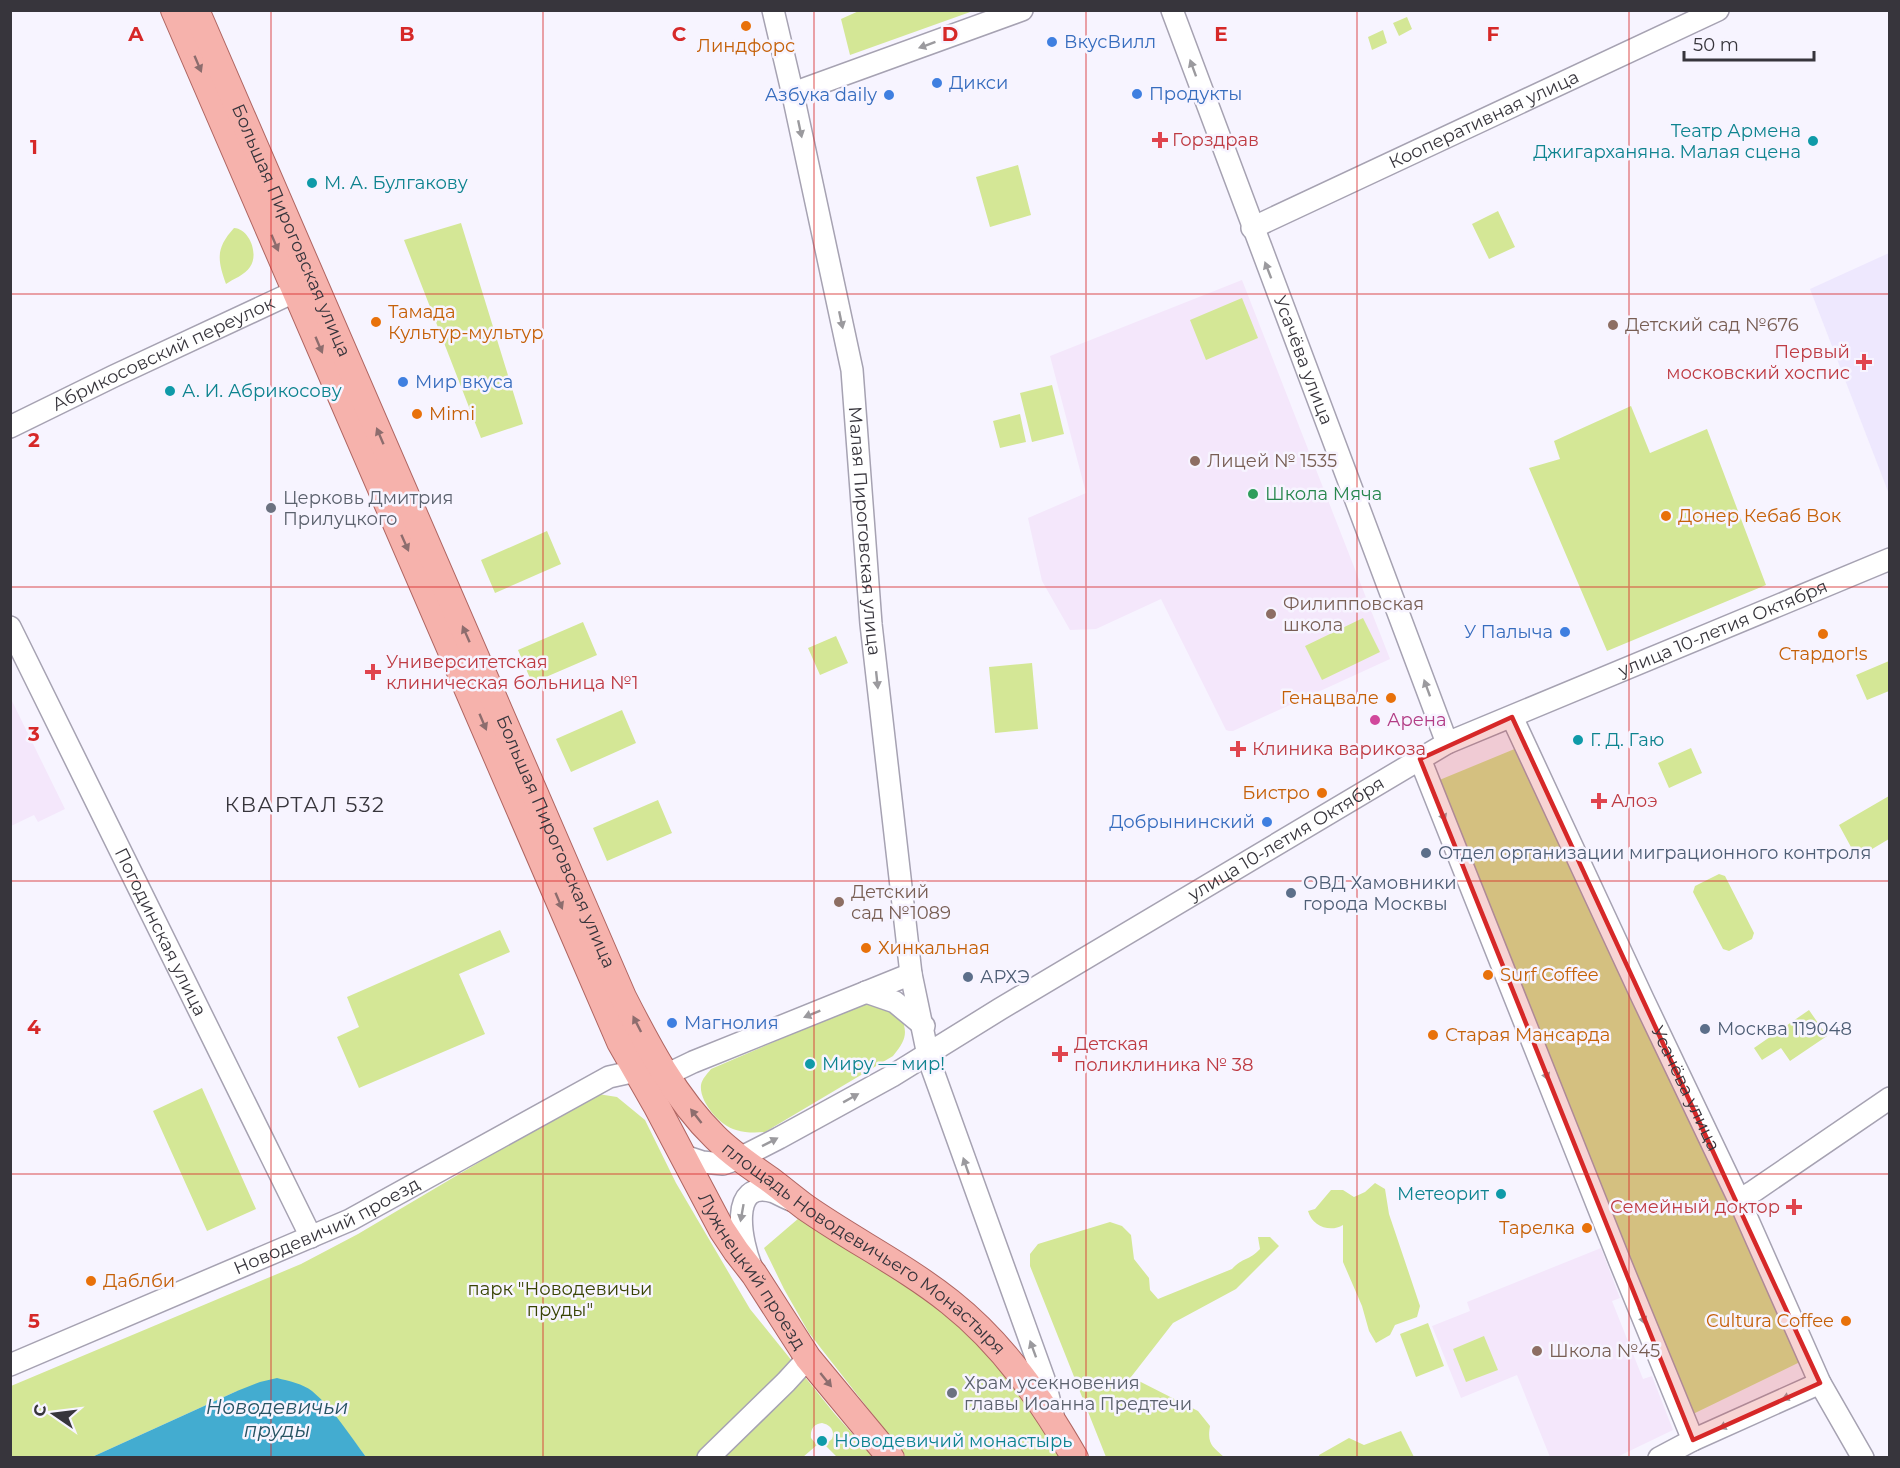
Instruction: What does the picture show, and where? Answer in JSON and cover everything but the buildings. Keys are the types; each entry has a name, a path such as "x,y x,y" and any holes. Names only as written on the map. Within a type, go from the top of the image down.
{"main road":[{"name":"Большая Пироговская улица","path":"174,10 305,287 623,997 666,1075"},
{"name":"Большая Пироговская улица","path":"196,10 305,287 375,478 445,634 620,1042 636,1071"},
{"name":"Лужнецкий проезд","path":"636,1071 722,1230 754,1274 808,1358 891,1458"},
{"name":"площадь Новодевичьего Монастыря","path":"666,1075 699,1120 740,1158 805,1207 950,1301 977,1325 1031,1387 1056,1425"},
{"path":"1056,1425 1074,1458"}],"street":[{"name":"Малая Пироговская улица","path":"773,10 852,370 871,624 911,974 927,1055"},
{"path":"793,93 1022,10"},
{"name":"Усачёва улица","path":"1172,10 1447,743"},
{"name":"Кооперативная улица","path":"1252,228 1718,10"},
{"name":"Абрикосовский переулок","path":"10,427 305,287"},
{"name":"улица 10-летия Октября","path":"681,1155 702,1162 723,1164 740,1158 861,1093 1447,743 1890,559"},
{"name":"Погодинская улица","path":"10,627 310,1237"},
{"name":"Усачёва улица","path":"1512,717 1739,1200 1820,1383 1863,1458"},
{"path":"1420,759 1693,1440"},
{"path":"656,1105 656,1087 666,1075 911,974"},
{"path":"867,992 895,1002 934,1033 948,1036 961,1033"},
{"path":"927,1055 1044,1379 1056,1425"},
{"path":"636,1071 666,1075"},
{"name":"Новодевичий проезд","path":"10,1365 350,1220 609,1077 636,1071"},
{"path":"1739,1200 1890,1098"},
{"path":"754,1274 744,1246 741,1226 741,1213 747,1197 754,1192 773,1192 805,1207"},
{"path":"708,1458 808,1358"},
{"path":"1659,1458 1693,1440 1820,1383"}],"highlighted area":[{"path":"1512,717 1820,1383 1693,1440 1420,759"}],"shaded area":[{"name":"Первый московский хоспис","path":"1889,253 1889,494 1810,289"},
{"name":"Лицей № 1535","path":"1242,280 1390,659 1229,731 1226,730 1161,599 1096,629 1070,630 1042,581 1028,518 1086,493 1050,356"},
{"path":"11,699 65,809 38,822 34,815 11,826"},
{"name":"Школа №45","path":"1601,1248 1620,1298 1612,1301 1643,1379 1652,1376 1673,1430 1617,1457 1550,1457 1517,1375 1461,1398 1432,1326 1470,1311 1467,1302"}],"green space":[{"path":"861,10 973,11 850,55 841,19"},
{"path":"1407,17 1412,29 1399,36 1393,23"},
{"path":"1383,30 1387,43 1372,50 1368,37"},
{"path":"1018,165 1031,215 990,227 976,177"},
{"path":"1498,211 1515,247 1489,259 1472,224"},
{"path":"461,223 523,424 481,438 404,240"},
{"path":"234,228 245,233 251,243 254,256 248,270 226,284 220,254 224,242"},
{"path":"1242,298 1258,338 1206,360 1190,320"},
{"path":"1052,385 1064,434 1032,442 1020,393"},
{"path":"1631,406 1650,453 1707,429 1766,585 1607,651 1529,468 1560,459 1554,441"},
{"path":"1020,414 1026,442 1000,448 993,421"},
{"path":"547,531 561,564 495,593 481,560"},
{"path":"1363,618 1380,652 1322,680 1305,646"},
{"path":"583,622 597,655 532,683 518,650"},
{"path":"836,636 848,663 820,675 808,648"},
{"path":"1889,661 1889,691 1867,700 1856,675"},
{"path":"1032,663 1038,729 995,733 989,667"},
{"path":"622,710 636,743 571,772 556,739"},
{"path":"1517,748 1525,760 1800,1362 1693,1414 1437,781"},
{"path":"1691,748 1702,773 1669,788 1658,763"},
{"path":"1889,796 1889,839 1857,858 1839,825"},
{"path":"658,800 672,833 607,861 593,828"},
{"path":"1719,874 1725,876 1754,933 1752,939 1729,951 1723,949 1693,892 1695,886"},
{"path":"500,930 510,952 459,974 485,1034 359,1088 337,1037 359,1027 347,997"},
{"path":"864,1003 898,1010 904,1024 905,1034 902,1044 893,1056 765,1132 754,1133 730,1128 707,1106 701,1092 701,1085 711,1069"},
{"path":"1809,1010 1827,1036 1790,1061 1781,1048 1762,1060 1754,1048"},
{"path":"202,1088 256,1209 207,1231 153,1111"},
{"name":"парк \"Новодевичьи пруды\"","path":"598,1094 617,1097 645,1120 676,1183 750,1309 834,1413 873,1457 837,1457 825,1445 832,1439 833,1431 828,1425 822,1423 817,1424 811,1432 811,1438 817,1445 803,1457 366,1457 334,1415 237,1391 92,1457 11,1458 11,1386 301,1264 358,1234"},
{"path":"1375,1183 1385,1189 1389,1214 1420,1306 1417,1317 1395,1325 1390,1335 1376,1343 1369,1331 1362,1306 1343,1262 1343,1225 1333,1228 1322,1227 1313,1221 1308,1211 1315,1209 1331,1190 1343,1190 1354,1197 1365,1192"},
{"path":"799,1218 900,1281 971,1335 1012,1380 1063,1457 906,1457 809,1333 764,1248"},
{"path":"1110,1222 1122,1226 1131,1235 1134,1259 1149,1278 1150,1290 1158,1299 1232,1269 1239,1262 1253,1256 1260,1249 1258,1237 1270,1237 1279,1246 1236,1289 1173,1323 1131,1377 1198,1411 1210,1426 1211,1444 1224,1457 1106,1457 1030,1266 1030,1254 1038,1244"},
{"path":"1428,1323 1444,1366 1416,1377 1400,1334"},
{"path":"1484,1336 1498,1370 1466,1382 1453,1349"},
{"path":"1401,1431 1414,1457 1320,1458 1319,1455 1349,1438 1364,1445"}],"water":[{"name":"Новодевичьи пруды","path":"277,1378 300,1385 320,1398 335,1414 366,1457 92,1457 237,1391"}],"place":[{"name":"Линдфорс","path":"746,26"},
{"name":"ВкусВилл","path":"1052,42"},
{"name":"Дикси","path":"937,83"},
{"name":"Продукты","path":"1137,94"},
{"name":"Азбука daily","path":"889,95"},
{"name":"Горздрав","path":"1160,140"},
{"name":"Театр Армена Джигарханяна. Малая сцена","path":"1813,141"},
{"name":"М. А. Булгакову","path":"312,183"},
{"name":"Тамада Культур-мультур","path":"376,322"},
{"name":"Детский сад №676","path":"1613,325"},
{"name":"Первый московский хоспис","path":"1864,362"},
{"name":"Мир вкуса","path":"403,382"},
{"name":"А. И. Абрикосову","path":"170,391"},
{"name":"Mimi","path":"417,414"},
{"name":"Лицей № 1535","path":"1195,461"},
{"name":"Школа Мяча","path":"1253,494"},
{"name":"Церковь Дмитрия Прилуцкого","path":"271,508"},
{"name":"Донер Кебаб Вок","path":"1666,516"},
{"name":"Филипповская школа","path":"1271,614"},
{"name":"У Палыча","path":"1565,632"},
{"name":"Стардог!s","path":"1823,634"},
{"name":"Университетская клиническая больница №1","path":"373,672"},
{"name":"Генацвале","path":"1391,698"},
{"name":"Арена","path":"1375,720"},
{"name":"Г. Д. Гаю","path":"1578,740"},
{"name":"Клиника варикоза","path":"1238,749"},
{"name":"Бистро","path":"1322,793"},
{"name":"Алоэ","path":"1599,801"},
{"name":"Добрынинский","path":"1267,822"},
{"name":"Отдел организации миграционного контроля","path":"1426,853"},
{"name":"ОВД Хамовники города Москвы","path":"1291,893"},
{"name":"Детский сад №1089","path":"839,902"},
{"name":"Хинкальная","path":"866,948"},
{"name":"Surf Coffee","path":"1488,975"},
{"name":"АРХЭ","path":"968,977"},
{"name":"Магнолия","path":"672,1023"},
{"name":"Москва 119048","path":"1705,1029"},
{"name":"Старая Мансарда","path":"1433,1035"},
{"name":"Детская поликлиника № 38","path":"1060,1054"},
{"name":"Миру — мир!","path":"810,1064"},
{"name":"Метеорит","path":"1501,1194"},
{"name":"Семейный доктор","path":"1794,1207"},
{"name":"Тарелка","path":"1587,1228"},
{"name":"Даблби","path":"91,1281"},
{"name":"Cultura Coffee","path":"1846,1321"},
{"name":"Школа №45","path":"1537,1351"},
{"name":"Храм усекновения главы Иоанна Предтечи","path":"952,1393"},
{"name":"Новодевичий монастырь","path":"822,1441"}],"district":[{"name":"КВАРТАЛ 532","path":"305,805"}]}
